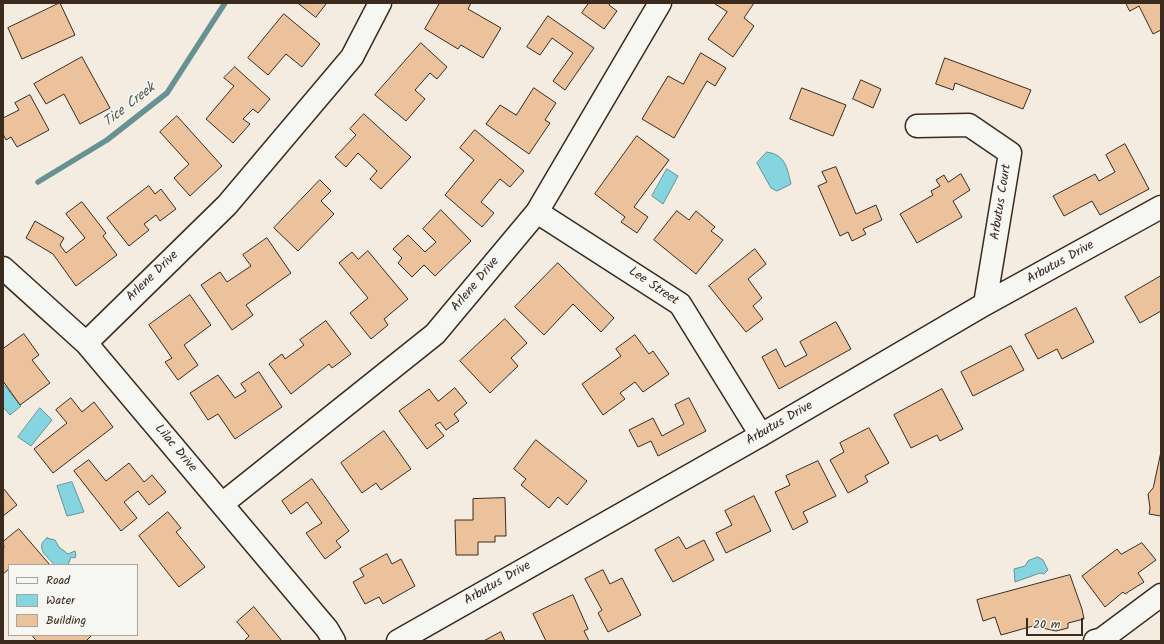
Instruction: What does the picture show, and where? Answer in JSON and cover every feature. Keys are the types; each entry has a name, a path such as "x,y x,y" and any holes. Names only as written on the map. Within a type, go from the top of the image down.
{"street":[{"name":"Arlene Drive","path":"86,343 227,205 352,57 380,3"},
{"name":"Arlene Drive","path":"222,504 435,334 537,212 660,3"},
{"name":"Arbutus Court","path":"917,126 970,125 1010,153 985,304"},
{"name":"Arbutus Drive","path":"398,641 761,435 985,304 1161,207"},
{"name":"Lee Street","path":"537,212 680,304 761,435"},
{"name":"Lilac Drive","path":"3,268 86,343 222,504 326,629 334,641"},
{"path":"1095,641 1102,639 1161,595"}],"water":[{"path":"767,152 782,159 787,168 791,184 777,191 771,188 757,163"},
{"path":"667,169 678,176 663,204 652,196"},
{"path":"5,386 21,406 10,415 3,407 3,387"},
{"path":"40,408 52,420 31,446 18,437"},
{"path":"72,482 84,512 67,516 57,486"},
{"path":"47,538 55,540 59,547 68,554 75,551 75,558 71,557 68,564 54,564 43,552 43,541"},
{"path":"1038,557 1043,560 1048,570 1044,574 1040,573 1015,582 1014,569 1025,566 1028,561"}],"building":[{"path":"60,3 75,35 22,59 8,28"},
{"path":"298,3 325,3 326,4 316,17"},
{"path":"440,3 471,3 468,9 501,28 483,58 461,45 458,49 425,29"},
{"path":"589,3 610,3 609,5 617,11 604,29 582,13"},
{"path":"714,3 754,3 744,18 754,26 733,57 708,39 727,12"},
{"path":"1126,3 1161,3 1161,30 1153,34 1139,6 1130,11"},
{"path":"284,14 320,44 302,67 286,54 268,75 248,58"},
{"path":"548,16 594,48 565,90 553,81 573,53 552,38 540,55 527,47"},
{"path":"421,43 447,67 437,79 430,73 415,90 425,99 406,121 375,95"},
{"path":"701,53 726,68 715,86 707,81 674,138 642,119 668,76 683,84"},
{"path":"82,57 110,108 80,124 64,94 46,104 34,84"},
{"path":"945,58 1031,90 1023,109 955,83 953,90 936,84"},
{"path":"235,67 270,99 258,113 253,109 243,119 250,124 233,143 206,119 234,86 224,78"},
{"path":"861,80 881,89 873,108 853,99"},
{"path":"534,88 556,103 545,120 550,123 529,154 486,124 500,105 516,115"},
{"path":"802,88 846,105 833,136 790,119"},
{"path":"30,95 49,130 17,147 11,137 6,140 3,134 3,118 19,110 15,103"},
{"path":"364,114 411,157 381,189 370,179 377,171 358,153 346,167 335,157 356,135 350,129"},
{"path":"177,116 222,166 190,196 174,178 189,164 160,132"},
{"path":"475,130 524,171 510,187 500,179 481,202 494,213 482,227 445,195 474,160 460,148"},
{"path":"637,136 669,160 634,207 648,217 637,233 621,222 625,217 595,194"},
{"path":"1125,144 1149,189 1100,215 1092,201 1064,216 1053,196 1095,174 1099,181 1115,172 1106,155"},
{"path":"836,167 856,214 876,205 882,220 863,229 866,234 852,241 848,232 840,236 818,186 827,182 822,172"},
{"path":"961,174 970,190 953,201 962,217 917,243 900,214 933,195 931,191 940,186 936,180 944,175 948,182"},
{"path":"320,180 331,191 321,201 334,214 298,251 274,228"},
{"path":"149,186 155,194 161,189 176,209 160,221 156,215 144,224 149,230 129,246 107,218"},
{"path":"82,202 106,233 103,236 117,255 76,286 53,254 26,238 35,221 64,238 60,245 66,253 85,238 66,214"},
{"path":"441,210 471,241 435,276 424,265 412,277 398,263 402,258 393,249 408,235 425,252 436,242 423,229"},
{"path":"677,211 689,220 696,211 715,227 711,231 723,240 696,274 654,240"},
{"path":"267,238 291,273 246,305 253,315 232,330 201,285 220,272 227,282 251,266 243,255"},
{"path":"755,249 766,264 748,279 762,298 753,306 763,319 746,332 709,286"},
{"path":"368,251 408,299 384,319 388,325 371,339 350,313 368,298 339,263 352,252 358,259"},
{"path":"558,263 614,318 601,332 573,304 544,335 515,307"},
{"path":"1161,276 1161,311 1140,323 1125,297"},
{"path":"190,295 211,325 184,345 198,365 178,380 165,362 172,358 149,325"},
{"path":"1076,308 1094,342 1062,359 1057,349 1038,359 1025,335"},
{"path":"505,319 527,343 511,358 518,366 490,393 460,361"},
{"path":"326,321 351,354 332,368 329,364 291,394 269,364 282,354 285,359 304,345 300,340"},
{"path":"836,322 851,349 779,389 762,357 776,349 785,367 807,355 800,342"},
{"path":"24,334 39,355 32,360 50,383 20,405 3,381 3,349"},
{"path":"635,335 649,354 653,351 669,374 643,392 635,382 620,393 625,399 603,415 582,384 621,356 616,349"},
{"path":"1011,346 1024,370 973,396 961,372"},
{"path":"259,372 282,407 235,439 218,414 208,420 190,393 218,375 235,398 246,391 241,384"},
{"path":"455,388 467,403 454,414 459,421 446,430 440,422 435,425 444,436 427,449 399,411 429,389 438,401"},
{"path":"942,389 963,429 940,441 937,435 911,448 894,415"},
{"path":"71,398 82,412 94,402 113,427 53,473 34,449 67,423 56,410"},
{"path":"689,398 706,431 658,456 651,441 638,447 629,430 653,418 662,436 684,424 675,405"},
{"path":"869,428 889,463 865,476 868,482 848,493 830,460 844,452 840,443"},
{"path":"384,431 411,469 381,490 376,483 362,493 341,463"},
{"path":"536,440 587,481 567,505 558,497 549,508 521,485 526,479 514,469"},
{"path":"1161,452 1161,516 1149,514 1150,508 1148,494 1153,488"},
{"path":"89,460 106,481 129,463 144,482 152,475 166,492 149,505 138,491 124,502 137,518 121,531 74,471"},
{"path":"818,461 836,496 803,512 808,522 793,530 775,492 790,485 786,476"},
{"path":"312,479 349,531 336,541 341,547 325,559 306,533 322,523 307,502 291,514 282,501"},
{"path":"3,488 17,505 3,516"},
{"path":"754,496 771,531 726,553 716,533 732,525 725,511"},
{"path":"505,498 506,536 495,536 495,542 478,542 478,555 456,555 455,520 473,520 473,499"},
{"path":"168,512 181,528 176,532 205,567 179,587 139,536"},
{"path":"19,529 49,564 8,564 8,570 3,574 3,542"},
{"path":"679,537 686,549 704,540 714,560 673,582 655,550"},
{"path":"1142,543 1156,560 1138,573 1144,582 1125,594 1123,592 1105,607 1082,576 1117,549 1121,554"},
{"path":"387,554 392,564 401,559 415,586 383,604 379,597 365,604 353,582 364,576 360,569"},
{"path":"603,570 610,584 622,578 641,615 608,632 598,613 602,610 585,579"},
{"path":"1070,575 1084,619 1068,623 1068,628 1056,631 1033,626 1001,635 995,617 983,621 977,600"},
{"path":"573,595 588,629 584,631 589,641 546,641 533,614"},
{"path":"254,607 282,641 244,641 249,636 237,622"},
{"path":"501,632 505,641 484,641"},
{"path":"33,636 91,636 86,641 37,641"}],"waterway":[{"name":"Tice Creek","path":"38,182 107,140 167,93 225,3"}]}
